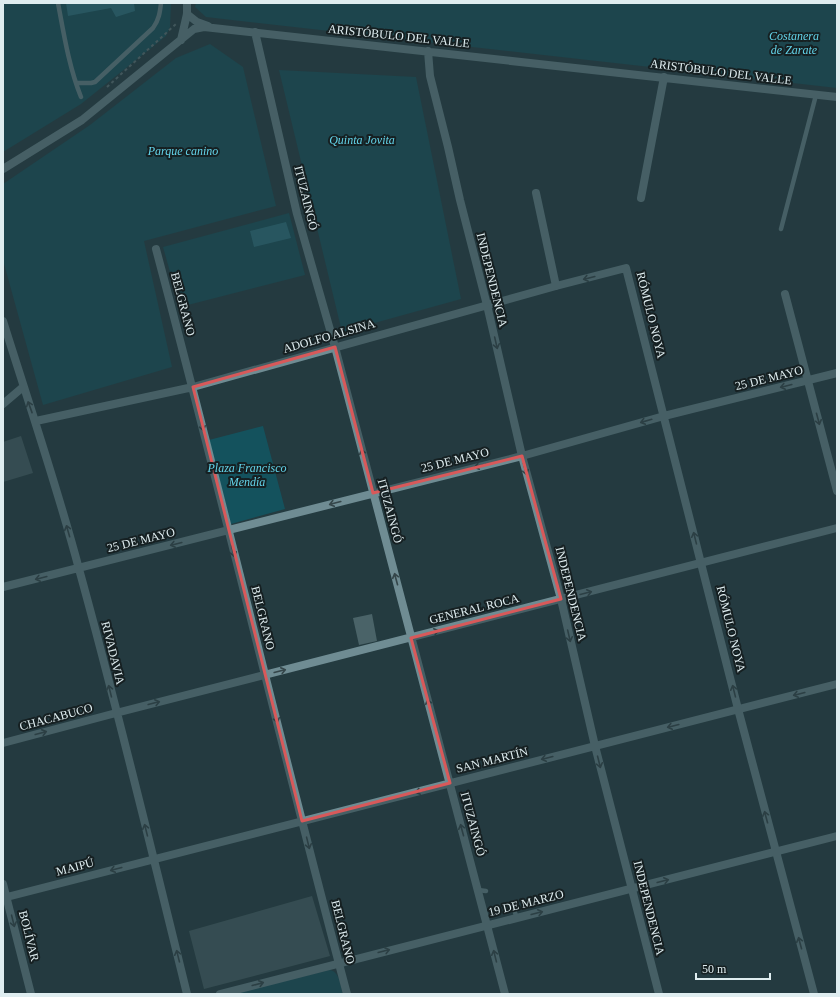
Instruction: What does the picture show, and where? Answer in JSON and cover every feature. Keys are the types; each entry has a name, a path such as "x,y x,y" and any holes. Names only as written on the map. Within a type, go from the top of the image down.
{"street":[{"path":"181,40 187,14 187,3"},
{"path":"187,14 197,22 209,27"},
{"name":"ARISTÓBULO DEL VALLE","path":"3,169 86,116 194,29 209,27 837,97"},
{"name":"ITUZAINGÓ","path":"255,32 297,214 335,347 450,783 482,891 487,925 505,994"},
{"name":"INDEPENDENCIA","path":"428,51 430,76 487,305 522,456 561,599 595,746 659,994"},
{"path":"641,198 664,77"},
{"path":"536,193 556,286"},
{"name":"BELGRANO","path":"156,249 193,387 228,531 347,994"},
{"name":"ADOLFO ALSINA","path":"36,421 193,387 626,268"},
{"name":"RÓMULO NOYA","path":"626,268 775,852 814,994"},
{"path":"785,294 837,491"},
{"name":"RIVADAVIA","path":"3,321 36,421 79,568 187,994"},
{"name":"25 DE MAYO","path":"3,588 522,456 664,416 837,373"},
{"path":"3,404 24,387"},
{"name":"GENERAL ROCA","path":"116,713 837,528"},
{"name":"SAN MARTÍN","path":"154,859 837,684"},
{"name":"CHACABUCO","path":"3,744 116,713"},
{"name":"19 DE MARZO","path":"220,994 487,925 516,914 632,889 837,836"},
{"name":"MAIPÚ","path":"5,898 154,859"},
{"name":"BOLÍVAR","path":"3,884 5,898 31,994"}],"lane":[{"path":"58,3 70,63 81,97"},
{"path":"76,83 95,82 153,28 157,23 161,3"},
{"path":"781,229 816,95"}],"path":[{"path":"106,88 187,14"}],"highlighted area":[{"path":"335,347 373,493 522,456 561,599 411,638 450,783 302,821 193,387"}],"green space":[{"path":"3,3 171,3 170,27 166,36 81,104 3,152"},
{"name":"Costanera de Zarate","path":"196,3 837,3 837,88 206,17 195,7"},
{"name":"Parque canino","path":"210,44 243,67 276,206 144,241 172,367 43,405 3,260 3,184 90,125 176,58"},
{"name":"Quinta Jovita","path":"279,70 416,77 461,299 342,332"},
{"path":"289,213 305,275 180,307 163,247"},
{"name":"Plaza Francisco Mendía","path":"263,426 285,509 231,524 209,440"},
{"path":"329,970 333,971 337,976 343,994 233,994"}],"shaded area":[{"path":"66,3 134,3 135,11 116,17 111,8 68,16"},
{"path":"286,222 291,238 254,247 250,231"}],"building":[{"path":"21,436 33,473 3,482 3,442"},
{"path":"372,614 377,641 359,645 353,618"},
{"path":"312,896 330,956 204,989 189,931"}]}
